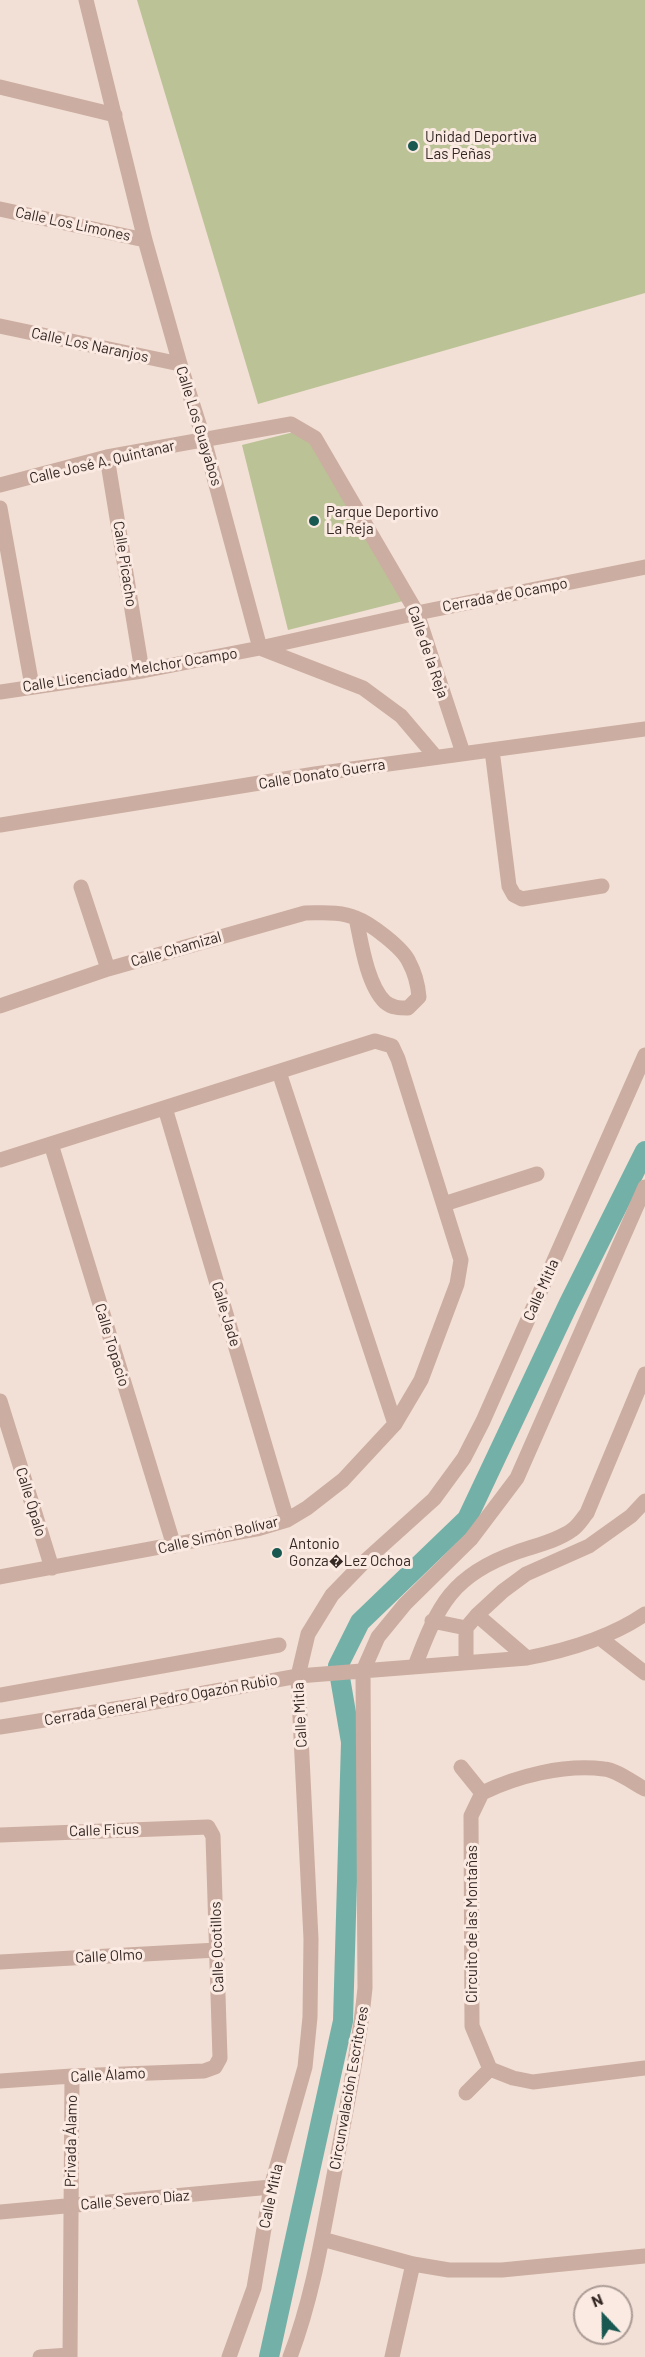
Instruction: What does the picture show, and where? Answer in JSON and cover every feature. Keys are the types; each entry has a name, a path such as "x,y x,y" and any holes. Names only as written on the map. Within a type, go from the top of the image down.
{"street":[{"name":"Calle Los Guayabos","path":"86,0 145,240 204,440 260,648"},
{"path":"0,87 115,115"},
{"name":"Calle Los Limones","path":"0,209 145,240"},
{"name":"Calle Los Naranjos","path":"0,326 180,364"},
{"name":"Calle de la Reja","path":"204,440 291,424 315,438 417,613 463,753"},
{"name":"Calle José A. Quintanar","path":"0,486 107,458 204,440"},
{"name":"Calle Picacho","path":"107,458 142,671"},
{"path":"0,508 32,686"},
{"name":"Cerrada de Ocampo","path":"260,648 417,613 645,567"},
{"path":"260,648 363,688 401,716 435,756"},
{"name":"Calle Licenciado Melchor Ocampo","path":"0,692 142,671 260,648"},
{"name":"Calle Donato Guerra","path":"0,825 435,756 645,729"},
{"path":"492,750 509,886 514,895 522,899 602,886"},
{"path":"81,887 108,969"},
{"name":"Calle Chamizal","path":"0,1006 108,969 305,913 332,913 356,918 383,935 408,959 418,983 419,998 408,1008 396,1008 385,1002 373,983 356,918"},
{"name":"Calle Simón Bolívar","path":"0,1577 174,1546 257,1529 287,1520 307,1508 343,1480 395,1424 421,1380 457,1284 461,1260 398,1059 392,1046 375,1041 279,1072"},
{"name":"Calle Mitla","path":"229,2357 254,2288 271,2187 305,2067 310,2017 310,1939 298,1676 308,1634 332,1595 363,1563 434,1500 464,1458 488,1410 645,1055"},
{"path":"0,1160 279,1072 395,1424"},
{"name":"Calle Jade","path":"165,1108 287,1520"},
{"name":"Calle Topacio","path":"51,1144 174,1546"},
{"path":"444,1204 537,1174"},
{"path":"356,1671 378,1637 405,1604 471,1539 517,1478 645,1187"},
{"path":"415,1666 432,1621 449,1594 473,1572 501,1558 571,1531 587,1513 645,1374"},
{"name":"Calle Ópalo","path":"0,1401 52,1568"},
{"path":"466,1662 466,1628 502,1591 526,1574 589,1546 631,1516 645,1501"},
{"path":"477,1615 527,1658"},
{"name":"Cerrada General Pedro Ogazón Rubio","path":"0,1728 298,1676 527,1658 556,1652 600,1638 643,1620"},
{"path":"432,1621 466,1628"},
{"path":"600,1638 645,1673"},
{"path":"0,1695 279,1645"},
{"name":"Circunvalación Escritores","path":"290,2357 300,2332 322,2239 361,2030 365,1988 356,1671"},
{"path":"461,1767 482,1793 507,1780 566,1769 606,1768 645,1789"},
{"name":"Circuito de las Montañas","path":"482,1793 471,1816 472,2026 490,2069"},
{"name":"Calle Ficus","path":"0,1835 208,1827"},
{"name":"Calle Ocotillos","path":"208,1827 213,1836 218,1950 220,2058 215,2067"},
{"name":"Calle Olmo","path":"0,1962 218,1950"},
{"name":"Calle Álamo","path":"0,2081 204,2071 215,2067"},
{"path":"466,2093 490,2069 513,2078 533,2082 645,2068"},
{"name":"Privada Álamo","path":"70,2356 72,2076"},
{"name":"Calle Severo Díaz","path":"0,2212 271,2187"},
{"path":"322,2239 413,2264 449,2270 502,2270 645,2256"},
{"path":"392,2357 413,2264"},
{"path":"40,2357 70,2356"}],"green space":[{"name":"Unidad Deportiva Las Peñas","path":"137,0 645,0 645,293 258,404"},
{"name":"Parque Deportivo La Reja","path":"306,429 415,598 288,630 242,445"}],"waterway":[{"path":"269,2357 343,2021 351,1742 338,1666 360,1622 467,1519 568,1305 645,1151"}],"place":[{"name":"Unidad Deportiva Las Peñas","path":"413,146"},
{"name":"Parque Deportivo La Reja","path":"314,521"},
{"name":"Antonio Gonza�Lez Ochoa","path":"277,1553"}]}
